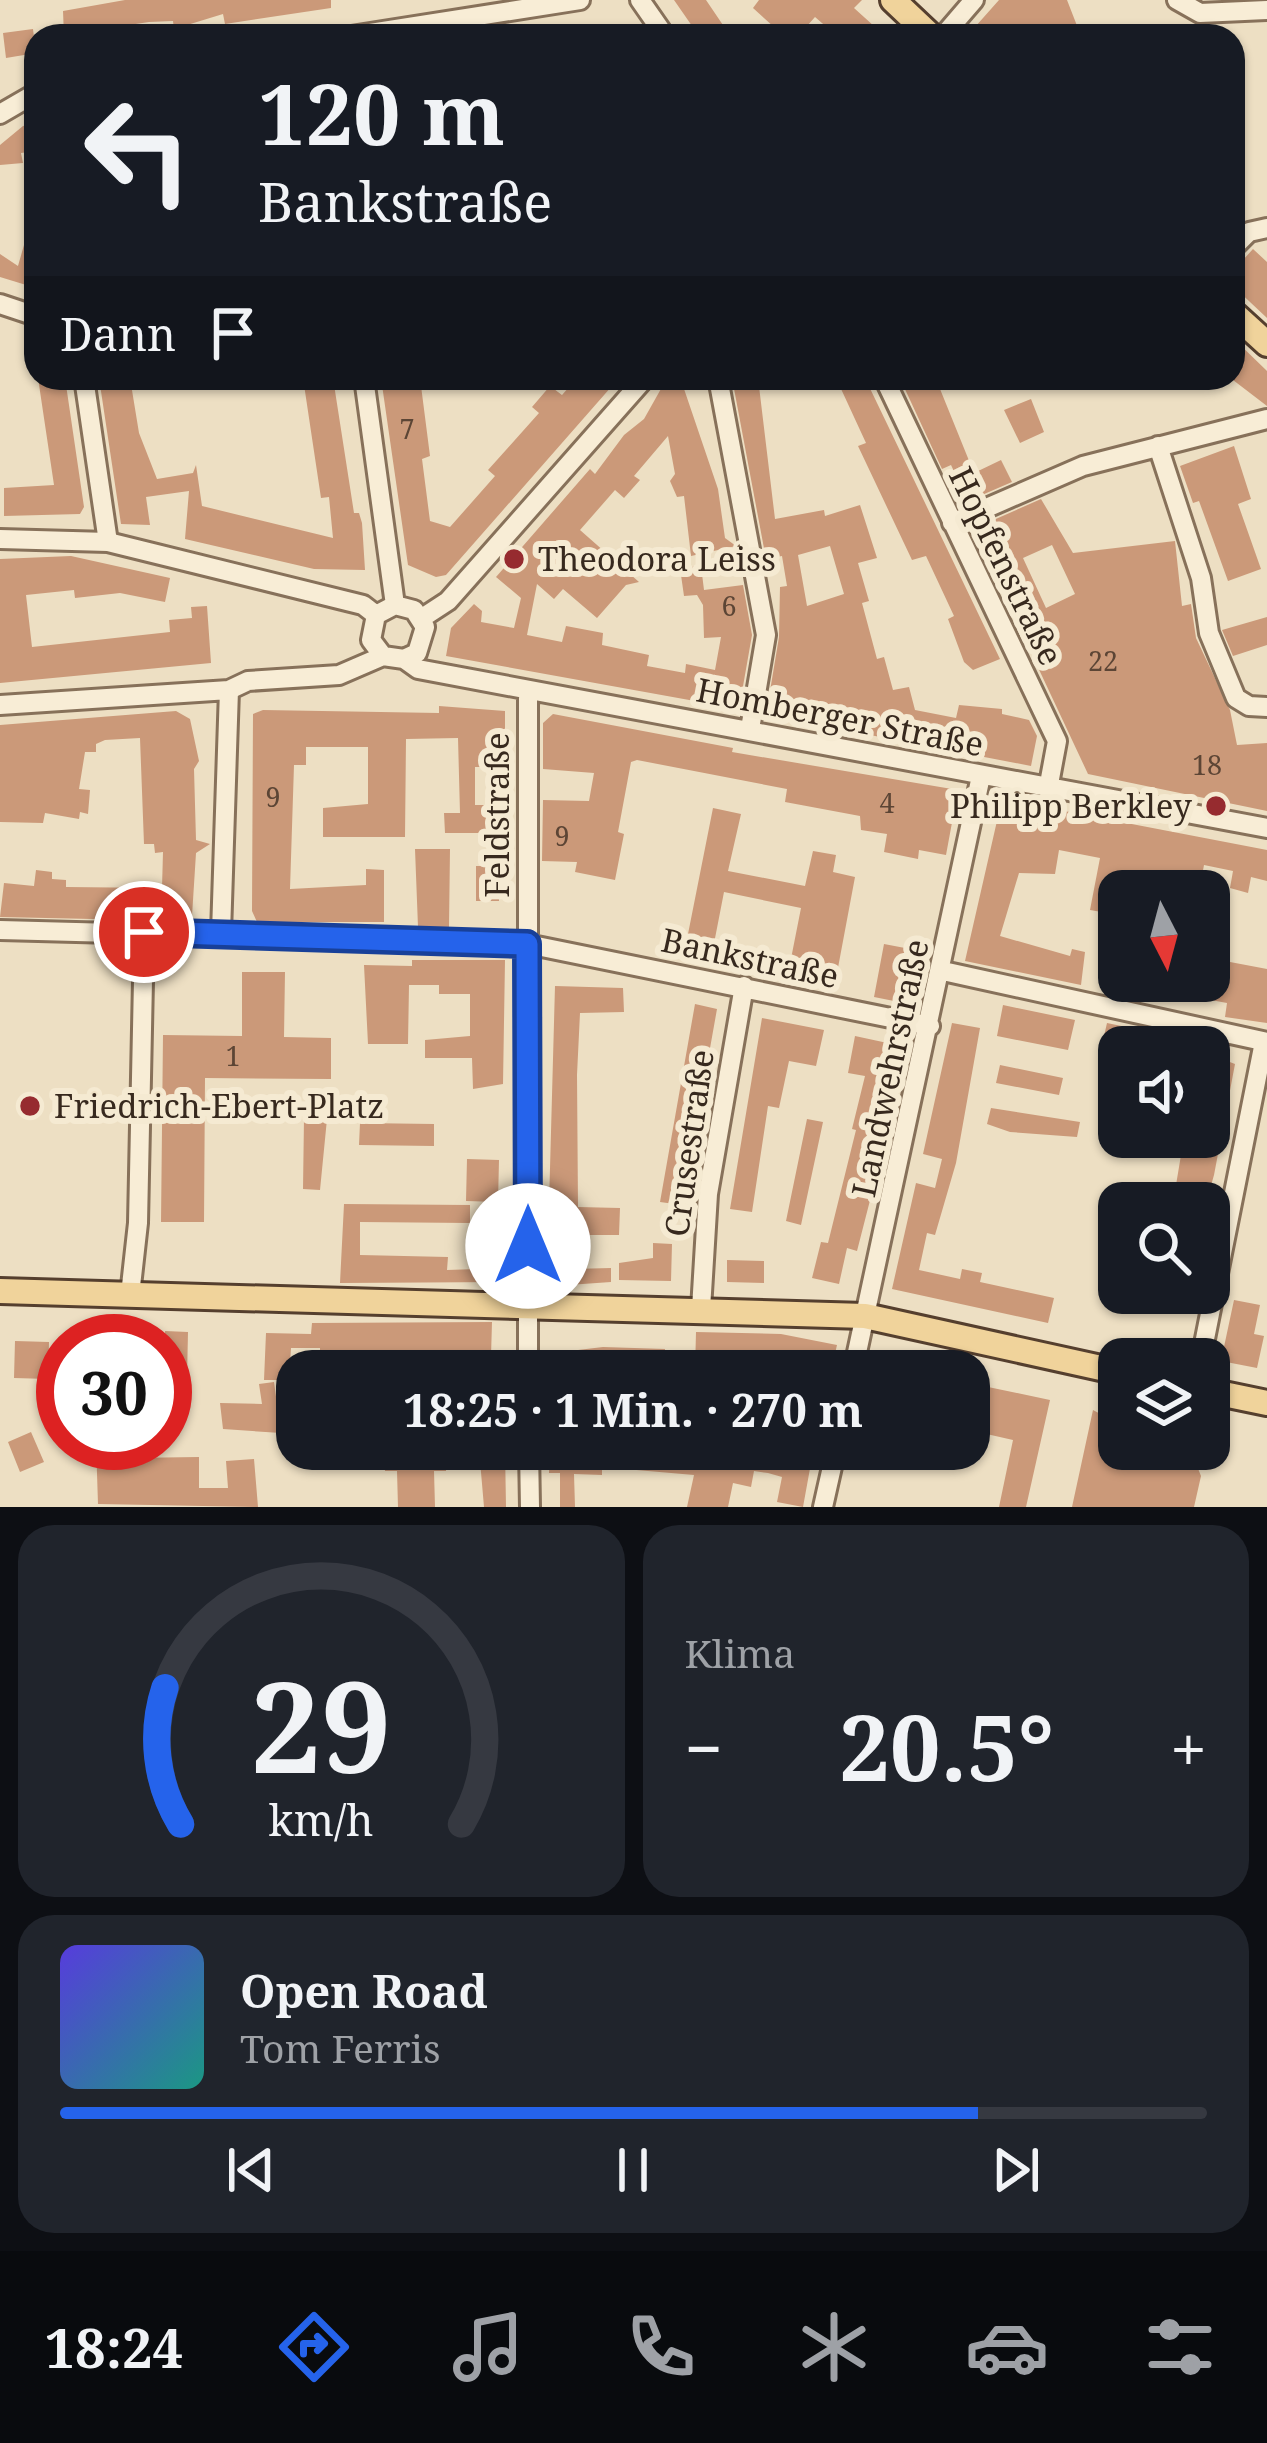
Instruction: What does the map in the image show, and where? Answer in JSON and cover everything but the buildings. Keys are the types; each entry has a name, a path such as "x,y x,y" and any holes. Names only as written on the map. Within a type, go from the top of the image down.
{"main road":[{"path":"893,0 918,24"},
{"path":"0,1291 866,1316 1098,1367"},
{"path":"1230,1395 1267,1403"}],"street":[{"path":"427,24 580,0"},
{"path":"953,24 974,0"},
{"path":"1177,0 1200,13 1267,10"},
{"path":"86,390 108,542"},
{"path":"366,390 395,604"},
{"path":"422,618 448,601 634,390"},
{"path":"720,390 763,608 759,683 750,729"},
{"name":"Hopfenstraße","path":"890,390 1057,741 1049,784"},
{"path":"952,523 1054,477 1267,419"},
{"path":"1158,446 1201,578 1218,655 1236,698 1249,706 1267,707"},
{"path":"0,539 108,542 363,605 376,615"},
{"path":"383,656 370,640 376,615 395,604"},
{"path":"395,604 422,618"},
{"path":"404,659 422,646 422,618"},
{"name":"Homberger Straße","path":"0,705 229,691 248,680 339,674 383,656 404,659 418,669 1267,828"},
{"name":"Feldstraße","path":"528,690 529,1350"},
{"path":"221,933 229,691"},
{"name":"Landwehrstraße","path":"858,1350 943,971 981,776"},
{"name":"Bankstraße","path":"0,930 527,944 629,954 744,986 930,1026"},
{"path":"130,1295 138,1223 144,932"},
{"path":"943,971 1265,1042 1205,1338"},
{"name":"Crusestraße","path":"701,1309 708,1195 744,986"},
{"path":"529,1470 530,1507"},
{"path":"823,1507 831,1470"}],"place":[{"name":"Theodora Leiss","path":"514,559"},
{"name":"Philipp Berkley","path":"1216,806"},
{"name":"Friedrich-Ebert-Platz","path":"30,1106"}],"route":[{"path":"144,932 527,944 528,1246"}]}
